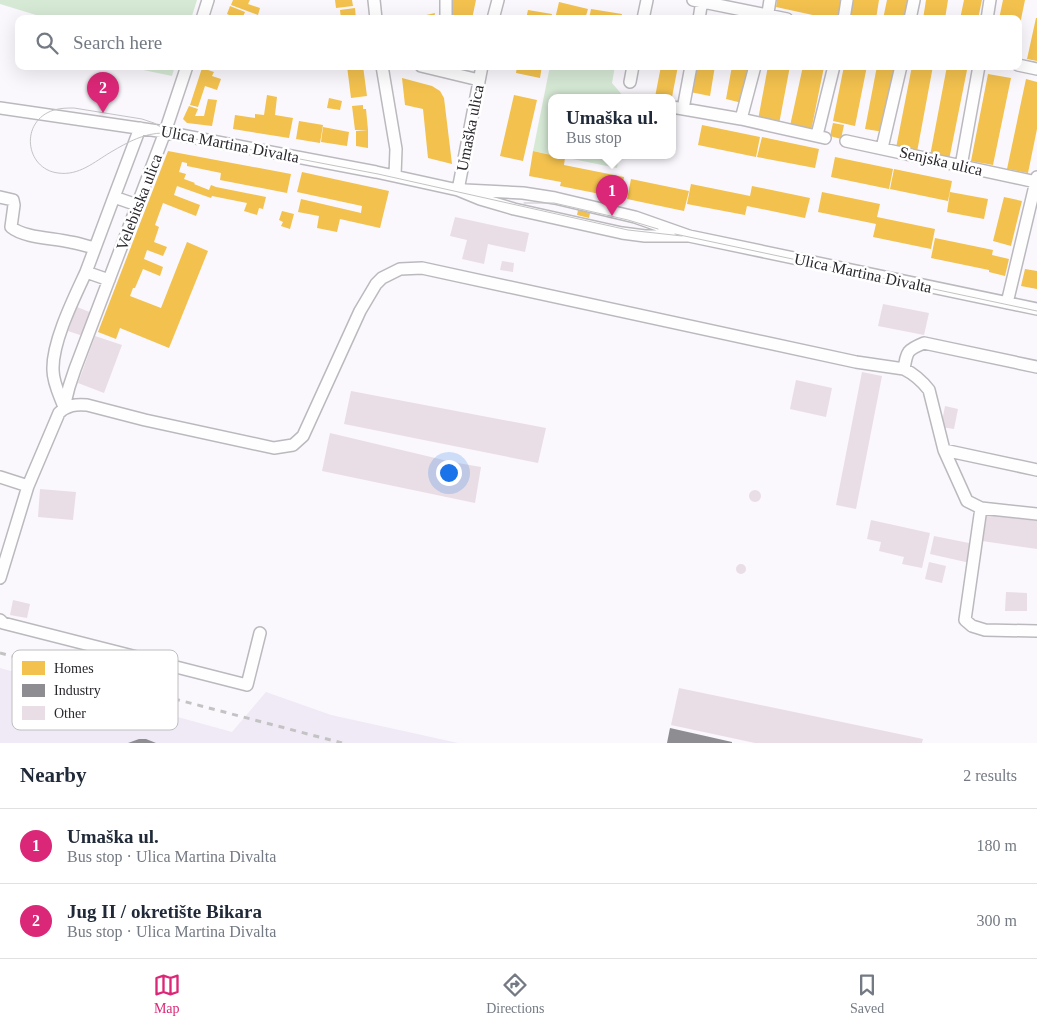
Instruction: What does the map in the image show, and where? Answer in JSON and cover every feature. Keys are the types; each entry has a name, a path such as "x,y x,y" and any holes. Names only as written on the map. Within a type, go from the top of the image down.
{"street":[{"path":"203,15 208,0"},
{"path":"374,0 376,15"},
{"path":"446,0 446,15"},
{"path":"494,15 498,0"},
{"path":"644,15 647,0"},
{"path":"767,15 770,0"},
{"path":"845,15 847,0"},
{"path":"911,15 914,0"},
{"path":"988,15 990,0"},
{"path":"699,15 699,1 758,15"},
{"path":"1022,66 1037,69"},
{"name":"Velebitska ulica","path":"0,578 28,486 59,413 64,407 75,369 165,132 186,70"},
{"path":"383,70 396,149 395,176"},
{"path":"438,70 479,80"},
{"name":"Umaška ulica","path":"458,190 481,70"},
{"path":"630,82 632,70"},
{"path":"690,70 678,108 821,136 833,70"},
{"path":"741,120 754,70"},
{"path":"882,148 900,70"},
{"path":"961,166 977,70"},
{"name":"Ulica Martina Divalta","path":"0,108 165,132 395,176 458,190 514,209 622,233 645,236 689,236"},
{"path":"140,128 55,351 53,372 64,407 79,404 87,405 145,420 274,448 293,444 303,436 360,311 382,278 400,269 422,268 856,362 904,369 915,375 929,390 944,450 967,501 981,508 1037,514"},
{"name":"Senjska ulica","path":"846,141 1036,180"},
{"path":"1007,303 1036,180"},
{"name":"Ulica Martina Divalta","path":"458,190 490,190 555,198 635,217 689,236 1037,309"},
{"path":"0,197 13,200 11,227 15,230 94,248"},
{"path":"114,197 137,205"},
{"path":"86,272 109,280"},
{"path":"904,369 907,354 912,348 924,343 1037,367"},
{"path":"944,450 1037,470"},
{"path":"0,477 28,486"},
{"path":"981,508 965,620 972,626 984,630 1037,631"},
{"path":"0,620 3,623 109,650"},
{"path":"178,667 247,685 260,633"}],"shaded area":[{"path":"0,668 12,671 12,730 178,730 178,717 232,732 266,692 331,715 458,743 0,743"}],"green space":[{"path":"0,0 197,0 192,15 36,15 0,4"},
{"path":"143,70 174,70 172,76"},
{"path":"549,70 614,70 612,83 621,94 548,94 548,154 533,151"},
{"path":"573,159 618,159 617,168"}],"building: Homes":[{"path":"233,0 250,0 248,4 260,8 258,15 231,5"},
{"path":"335,0 352,0 353,6 336,8"},
{"path":"450,0 476,0 473,15 450,15"},
{"path":"777,0 841,0 840,15 813,15 776,7"},
{"path":"853,0 879,0 877,15 850,15"},
{"path":"887,0 910,0 908,15 884,15"},
{"path":"926,0 948,0 946,15 924,15"},
{"path":"964,0 982,0 979,15 961,15"},
{"path":"1003,0 1025,0 1022,15 1000,15"},
{"path":"559,2 588,9 586,15 556,15"},
{"path":"230,6 245,12 244,15 227,14"},
{"path":"355,8 356,15 341,15 340,10"},
{"path":"591,9 622,14 622,15 590,15"},
{"path":"528,10 552,14 552,15 527,15"},
{"path":"1037,18 1037,61 1027,59"},
{"path":"201,70 214,72 212,76 221,79 217,90 205,86 198,107 190,105"},
{"path":"348,70 364,70 367,96 351,98"},
{"path":"516,70 541,70 540,78 516,73"},
{"path":"660,70 677,70 673,94 656,94"},
{"path":"694,70 714,70 710,96 690,92"},
{"path":"731,70 749,70 742,103 726,99"},
{"path":"767,70 789,70 779,124 758,120"},
{"path":"802,70 823,70 811,131 790,126"},
{"path":"843,70 866,70 855,126 833,121"},
{"path":"876,70 896,70 884,132 865,129"},
{"path":"911,70 932,70 917,152 896,148"},
{"path":"946,70 967,70 949,160 930,156"},
{"path":"988,74 1011,78 993,165 971,161"},
{"path":"402,78 432,86 440,91 444,98 452,164 428,158 423,109 405,105"},
{"path":"1026,79 1037,82 1037,129 1028,173 1007,169"},
{"path":"267,95 277,97 275,115 293,118 289,138 233,129 235,115 255,118 255,114 264,115"},
{"path":"514,95 537,100 523,161 500,156"},
{"path":"329,98 342,101 340,110 327,108"},
{"path":"208,99 217,100 212,126 187,123 183,119 189,106 198,109 195,116 204,116"},
{"path":"363,105 363,109 366,109 368,130 355,130 352,106"},
{"path":"299,121 323,125 320,143 296,139"},
{"path":"833,123 844,125 841,139 830,136"},
{"path":"702,125 760,137 756,157 698,145"},
{"path":"323,127 349,132 347,146 321,142"},
{"path":"368,130 368,148 356,146 356,131"},
{"path":"762,137 819,149 815,168 757,157"},
{"path":"168,151 291,174 287,193 220,180 221,173 187,166 187,163 182,162 179,172 186,174 184,179 194,184 209,190 211,185 266,197 263,209 259,208 257,215 244,211 247,203 212,196 211,198 177,186 174,195 200,205 196,216 163,203 155,225 159,227 154,242 167,247 163,256 147,250 144,259 163,267 160,276 143,269 130,296 161,308 187,242 208,251 169,348 120,328 116,339 98,332"},
{"path":"533,151 548,154 548,159 565,159 564,165 624,177 620,198 560,186 561,182 529,176"},
{"path":"835,157 893,169 889,189 831,177"},
{"path":"894,169 952,181 948,201 890,189"},
{"path":"302,172 389,191 380,228 340,219 337,232 317,228 319,216 298,212 301,199 361,213 362,206 297,192"},
{"path":"631,179 689,191 684,211 627,199"},
{"path":"691,184 750,196 752,186 810,198 805,218 747,206 745,215 687,204"},
{"path":"822,192 880,204 877,217 935,229 931,249 873,237 876,224 818,212"},
{"path":"950,192 988,199 984,219 947,212"},
{"path":"1004,197 1022,201 1011,246 993,241"},
{"path":"578,210 590,213 589,218 577,215"},
{"path":"282,211 294,214 290,229 281,226 283,222 279,220"},
{"path":"935,238 993,250 992,255 1009,259 1005,276 989,272 989,270 931,258"},
{"path":"1025,269 1037,271 1037,289 1021,286"}],"building: Industry":[{"path":"670,728 732,742 732,743 667,743"},
{"path":"139,739 146,739 156,743 128,743"}],"building: Other":[{"path":"455,217 529,233 525,252 488,244 484,264 462,259 467,240 450,236"},
{"path":"502,261 514,263 513,272 500,270"},
{"path":"883,304 929,313 924,335 878,326"},
{"path":"77,307 92,313 83,336 68,331"},
{"path":"95,336 122,345 104,393 78,383"},
{"path":"862,372 882,376 856,509 836,505"},
{"path":"796,380 832,388 826,417 790,409"},
{"path":"351,391 546,428 538,463 344,424"},
{"path":"945,406 958,409 954,429 941,427"},
{"path":"330,433 481,467 475,503 322,471"},
{"path":"40,489 76,492 73,520 38,517"},
{"path":"753,490 757,490 761,496 757,502 753,502 749,498 749,494"},
{"path":"986,514 1037,521 1037,549 982,541"},
{"path":"871,520 930,533 922,568 902,564 904,557 879,551 881,542 867,539"},
{"path":"934,536 974,544 970,563 930,554"},
{"path":"929,562 946,566 942,583 925,579"},
{"path":"739,564 743,564 746,569 745,573 739,574 736,571 736,567"},
{"path":"1006,592 1027,593 1027,611 1005,611"},
{"path":"13,600 30,604 27,618 10,615"},
{"path":"679,688 923,739 922,743 755,743 671,725"}],"tram line":[{"path":"174,135 154,123 142,119 64,108 54,110 43,116 35,124 31,134 31,144 33,154 47,170 66,173 80,170 136,139 164,133 378,174 628,230 682,236"},
{"path":"524,203 554,203 658,229"},
{"path":"675,234 1037,311"}],"railway":[{"path":"0,653 12,656"},
{"path":"178,700 342,743"}],"place":[{"name":"Jug II / okretište Bikara","path":"103,113"},
{"name":"Umaška ul.","path":"612,216"}]}
